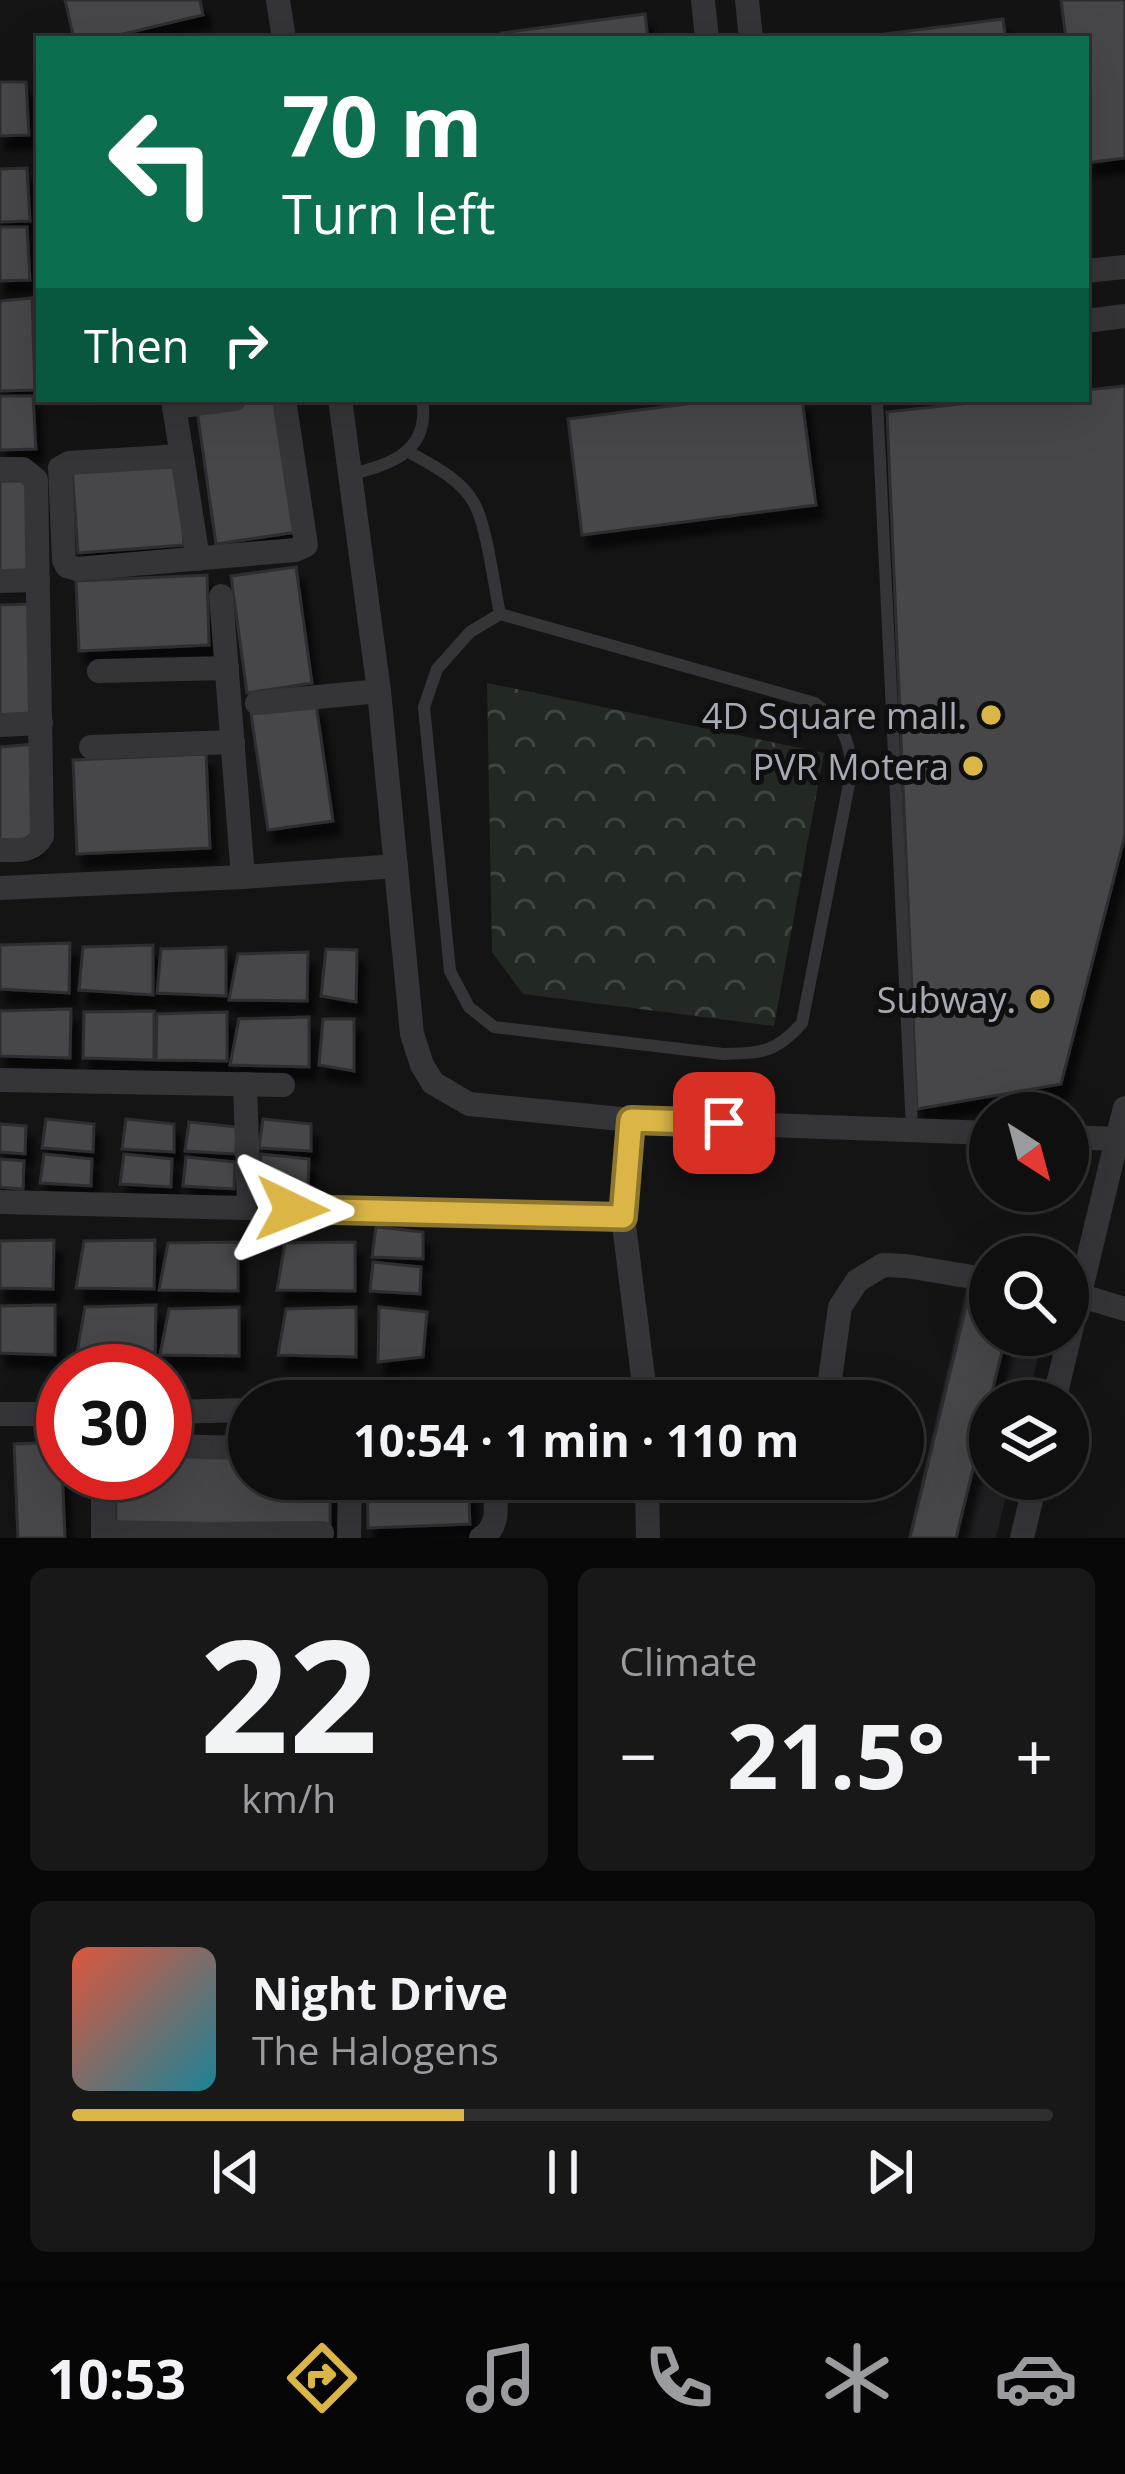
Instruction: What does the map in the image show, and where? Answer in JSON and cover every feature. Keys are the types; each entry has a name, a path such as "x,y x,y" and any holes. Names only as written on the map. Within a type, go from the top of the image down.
{"street":[{"path":"278,0 284,36"},
{"path":"703,0 707,36"},
{"path":"747,0 751,36"},
{"path":"1089,271 1125,267"},
{"path":"1089,321 1125,316"},
{"path":"182,456 64,464 60,474 68,566 198,559 295,550 305,545 284,402"},
{"path":"340,402 380,691 412,1034 433,1083 470,1103 631,1120 969,1132"},
{"path":"174,403 198,559"},
{"path":"0,470 23,469 36,480 43,836 27,850 0,850"},
{"path":"0,581 38,580"},
{"path":"221,596 243,877"},
{"path":"98,671 227,668"},
{"path":"257,704 380,691"},
{"path":"0,725 40,723"},
{"path":"91,747 233,742"},
{"path":"0,888 396,866"},
{"path":"0,1079 283,1085"},
{"path":"244,1084 249,1208"},
{"path":"1089,1239 1125,1108"},
{"path":"631,1120 623,1217 643,1380"},
{"path":"1089,1138 1117,1139"},
{"path":"0,1202 623,1217"},
{"path":"830,1380 840,1307 857,1281 883,1265 969,1277"},
{"path":"1089,1298 1125,1309"},
{"path":"192,1411 228,1410"},
{"path":"0,1414 36,1414"},
{"path":"192,1447 228,1448"},
{"path":"103,1500 103,1535 322,1533"},
{"path":"350,1500 350,1538"},
{"path":"481,1538 496,1523 495,1500"},
{"path":"647,1500 648,1538"},
{"path":"1022,1538 1031,1500"}],"lane":[{"path":"350,475 387,466 406,451 421,431 422,402"},
{"path":"877,402 912,1129"},
{"path":"406,451 440,470 473,502 500,614"},
{"path":"500,614 815,703 834,717 845,736 852,769 802,1023 784,1044 760,1053 723,1054 494,1027 469,1007 450,971 424,707 437,669 470,632 500,614"}],"shaded area":[{"path":"968,1280 969,1356 1038,1356 1033,1380 969,1380 969,1500 1005,1500 996,1538 908,1538 917,1500 924,1500 924,1469"}],"green space":[{"path":"487,683 824,753 774,1026 523,994 492,952"}],"building":[{"path":"65,0 200,0 203,15 115,36 73,36"},
{"path":"1061,0 1125,0 1125,158 1089,163 1089,36 1066,36"},
{"path":"645,14 648,36 502,36"},
{"path":"1003,19 1006,36 869,36"},
{"path":"0,82 26,82 29,135 0,136"},
{"path":"27,168 30,221 0,222 0,169"},
{"path":"0,227 27,227 30,280 0,281"},
{"path":"32,298 35,390 0,391 0,301"},
{"path":"1125,386 1125,835 1061,1084 1015,1092 969,1092 969,1100 917,1109 887,412 978,402 1089,402 1089,390"},
{"path":"0,396 33,396 36,449 0,450"},
{"path":"278,402 297,532 216,544 197,410"},
{"path":"701,402 802,402 816,505 582,535 568,419"},
{"path":"178,459 184,545 78,553 72,467"},
{"path":"0,481 28,481 32,577 0,577"},
{"path":"296,567 312,683 247,693 231,576"},
{"path":"207,575 209,645 79,651 76,581"},
{"path":"33,604 37,716 0,717 0,605"},
{"path":"316,704 333,821 268,830 251,714"},
{"path":"37,744 34,843 0,845 0,747"},
{"path":"206,754 210,848 77,854 73,760"},
{"path":"70,943 69,993 0,989 0,945"},
{"path":"153,945 153,995 79,990 83,947"},
{"path":"226,947 226,996 157,993 161,949"},
{"path":"326,949 357,950 356,1002 321,996"},
{"path":"308,952 307,1001 229,1000 238,954"},
{"path":"71,1009 70,1058 0,1056 0,1011"},
{"path":"154,1011 154,1060 83,1058 84,1012"},
{"path":"227,1012 227,1061 156,1060 157,1014"},
{"path":"309,1017 309,1067 230,1065 239,1019"},
{"path":"323,1019 354,1019 354,1071 319,1065"},
{"path":"46,1119 94,1124 93,1152 42,1148"},
{"path":"126,1119 174,1124 174,1152 122,1149"},
{"path":"263,1119 311,1124 311,1151 259,1148"},
{"path":"189,1122 237,1127 236,1154 185,1151"},
{"path":"0,1124 26,1126 25,1154 0,1152"},
{"path":"44,1154 92,1159 91,1186 40,1183"},
{"path":"124,1154 172,1159 171,1187 120,1184"},
{"path":"261,1154 309,1159 308,1186 257,1183"},
{"path":"186,1157 235,1162 234,1189 183,1186"},
{"path":"0,1159 24,1161 23,1189 0,1187"},
{"path":"376,1227 423,1232 423,1259 372,1257"},
{"path":"54,1240 53,1289 0,1288 0,1241"},
{"path":"155,1240 154,1289 76,1288 84,1241"},
{"path":"238,1242 238,1291 159,1290 168,1243"},
{"path":"355,1242 355,1291 277,1290 285,1243"},
{"path":"373,1262 421,1267 420,1294 370,1291"},
{"path":"969,1294 969,1356 1001,1356 995,1380 969,1380 969,1485 956,1538 910,1538 919,1500 924,1500 924,1480"},
{"path":"55,1305 55,1344 36,1344 36,1354 0,1353 0,1306"},
{"path":"156,1305 155,1344 79,1344 85,1307"},
{"path":"239,1307 239,1356 192,1355 192,1344 162,1344 169,1309"},
{"path":"356,1307 356,1357 278,1355 286,1309"},
{"path":"379,1307 427,1312 423,1357 378,1362"},
{"path":"36,1443 36,1500 63,1500 65,1538 18,1538 14,1444"},
{"path":"228,1454 228,1500 330,1500 330,1524 116,1527 116,1500 192,1500 192,1455"},
{"path":"367,1500 469,1500 470,1524 368,1528"}],"place":[{"name":"4D Square mall.","path":"991,715"},
{"name":"PVR Motera","path":"973,766"},
{"name":"Subway.","path":"1040,999"}],"route":[{"path":"292,1209 623,1217 631,1120 724,1123"}]}
